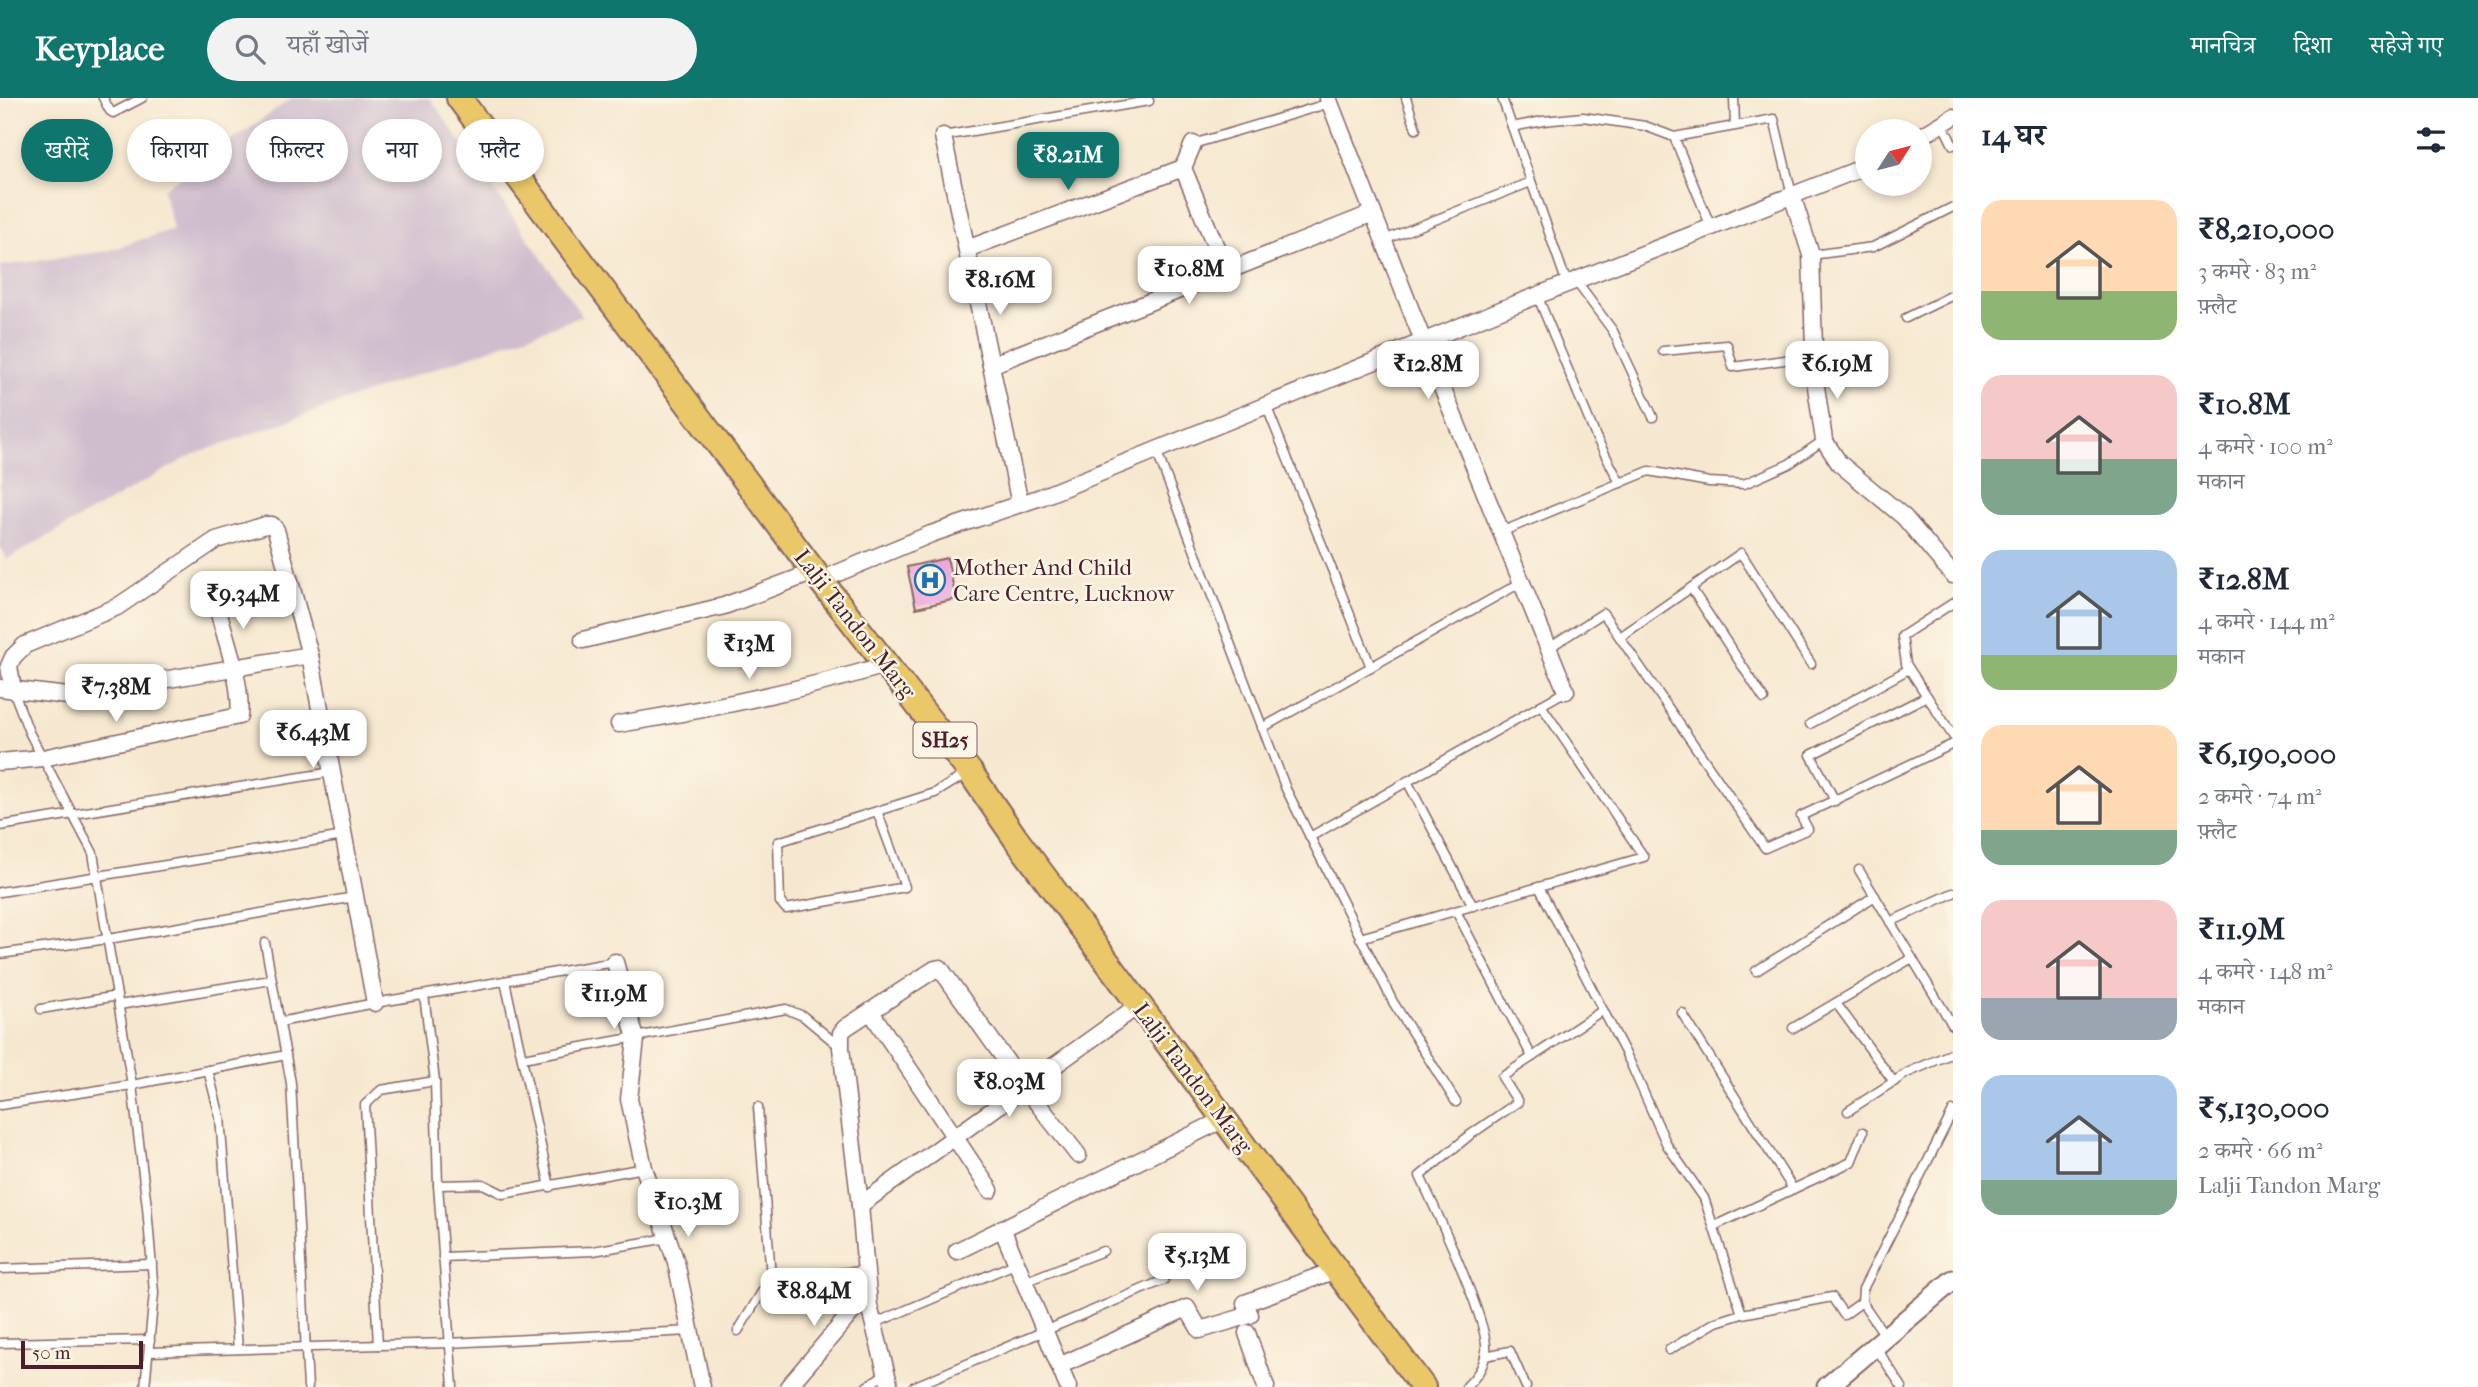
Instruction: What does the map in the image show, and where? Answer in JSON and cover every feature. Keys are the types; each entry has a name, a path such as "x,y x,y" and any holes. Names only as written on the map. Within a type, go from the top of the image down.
{"main road":[{"name":"Lalji Tandon Marg","path":"459,98 477,119"},
{"name":"Lalji Tandon Marg","path":"474,98 488,119"},
{"name":"Lalji Tandon Marg","path":"529,182 824,577 973,768 1210,1090 1435,1387"},
{"name":"Lalji Tandon Marg","path":"824,577 886,665 973,768 1016,839 1139,1005 1210,1090 1224,1119 1423,1387"}],"street":[{"path":"1329,101 1423,341 1566,691"},
{"path":"1932,130 1948,120"},
{"path":"943,136 1020,504"},
{"path":"1193,144 1183,168 1226,271"},
{"path":"967,250 1183,168"},
{"path":"583,640 724,606 824,577 931,534 1020,504 1537,295 1855,171"},
{"path":"1792,195 1811,255 1815,380 1824,440 1839,463 1904,517 1953,575"},
{"path":"991,365 1373,213"},
{"path":"310,655 68,696 7,689 9,666 13,657 25,645 117,607 216,540 272,525 276,530 310,655 375,1003"},
{"path":"0,762 43,758 239,716 234,668 216,603"},
{"path":"619,724 716,708 816,686 886,665"},
{"path":"615,962 636,1039 629,1099 644,1168 676,1262 702,1387"},
{"path":"888,1380 868,1293 841,1048 841,1033 845,1028 940,968 1024,1086 1078,1155"},
{"path":"860,1205 1139,1005"},
{"path":"871,1012 990,1191"},
{"path":"957,1251 1224,1119"},
{"path":"1002,1228 1068,1387"},
{"path":"1059,1366 1187,1308 1200,1330 1250,1315 1245,1304 1336,1270"},
{"path":"1827,1387 1952,1283"},
{"path":"788,1387 868,1293"},
{"path":"1247,1334 1266,1387"}],"lane":[{"path":"103,98 113,113 142,98"},
{"path":"1406,98 1416,130"},
{"path":"1502,98 1531,182 1571,282 1613,331 1653,416"},
{"path":"1734,98 1734,125"},
{"path":"943,136 1149,101"},
{"path":"1193,144 1329,101"},
{"path":"1512,127 1583,117 1645,126 1674,137 1774,119 1792,195"},
{"path":"1948,120 1953,145"},
{"path":"1674,137 1711,227"},
{"path":"1384,240 1531,182"},
{"path":"1811,255 1873,247 1953,207"},
{"path":"1537,295 1596,437 1620,483"},
{"path":"1906,318 1953,295"},
{"path":"1663,351 1727,345 1733,368 1814,356"},
{"path":"1266,405 1371,667"},
{"path":"1501,532 1648,471 1709,482 1744,484 1789,464 1824,440"},
{"path":"1156,450 1286,789 1392,1002 1456,1102"},
{"path":"1620,637 1741,554 1811,664"},
{"path":"1262,728 1522,582"},
{"path":"1691,588 1764,699"},
{"path":"1953,603 1902,636 1906,664 1953,736"},
{"path":"1549,648 1603,613 1765,848 1808,829 1801,816 1953,744"},
{"path":"1810,724 1909,669"},
{"path":"7,689 93,853 132,1085 152,1264 154,1293 145,1387"},
{"path":"1310,836 1566,691"},
{"path":"1835,801 1811,755 1927,696"},
{"path":"1360,938 1644,857 1541,705"},
{"path":"877,811 905,887 786,909 782,906 778,842 877,811 935,793 973,768"},
{"path":"0,826 332,772"},
{"path":"1407,781 1473,906"},
{"path":"0,892 344,836"},
{"path":"1858,870 1953,1026"},
{"path":"1539,887 1630,1062 1667,1145 1704,1198 1742,1314"},
{"path":"1890,922 1953,893"},
{"path":"1756,971 1875,896"},
{"path":"0,954 108,939 355,897"},
{"path":"1456,911 1532,1057"},
{"path":"265,943 291,1083 308,1387"},
{"path":"1793,1028 1912,958"},
{"path":"281,1022 615,962"},
{"path":"41,1009 271,980"},
{"path":"505,981 550,1187"},
{"path":"424,995 435,1081 438,1185 453,1387"},
{"path":"1836,1003 1894,1082"},
{"path":"523,1058 786,1009 803,1016 841,1048"},
{"path":"1466,1387 1479,1374 1487,1348 1478,1314 1420,1176 1470,1135 1518,1102 1502,1077 1603,1010"},
{"path":"1682,1013 1793,1189"},
{"path":"1848,1111 1894,1082 1953,1053"},
{"path":"0,1105 132,1085 286,1055"},
{"path":"208,1070 220,1117 238,1349"},
{"path":"378,1345 365,1105 381,1090 435,1081"},
{"path":"738,1331 771,1277 758,1107"},
{"path":"1902,1387 1863,1302 1863,1289 1953,1111"},
{"path":"1714,1226 1851,1162 1863,1132"},
{"path":"438,1185 483,1184 503,1194 644,1168"},
{"path":"443,1257 593,1251 668,1238"},
{"path":"1024,1282 1103,1251"},
{"path":"873,1324 1017,1263"},
{"path":"0,1269 152,1264"},
{"path":"771,1277 866,1271"},
{"path":"913,1387 1164,1280"},
{"path":"1669,1350 1716,1322 1742,1314 1832,1297 1844,1315 1863,1302"},
{"path":"149,1352 449,1343 691,1331"},
{"path":"0,1343 149,1340"},
{"path":"1485,1356 1510,1350 1526,1387"},
{"path":"866,1387 888,1380"}],"shaded area":[{"path":"292,98 430,98 456,135 456,182 489,182 582,316 192,455 7,559 0,547 0,266 108,251 173,229 163,189 173,182 232,182 232,140 246,130 246,182 348,182 348,119 262,119"}],"building":[{"path":"947,558 956,599 916,608 907,567"}],"place":[{"name":"Mother And Child Care Centre, Lucknow","path":"930,580"}]}
